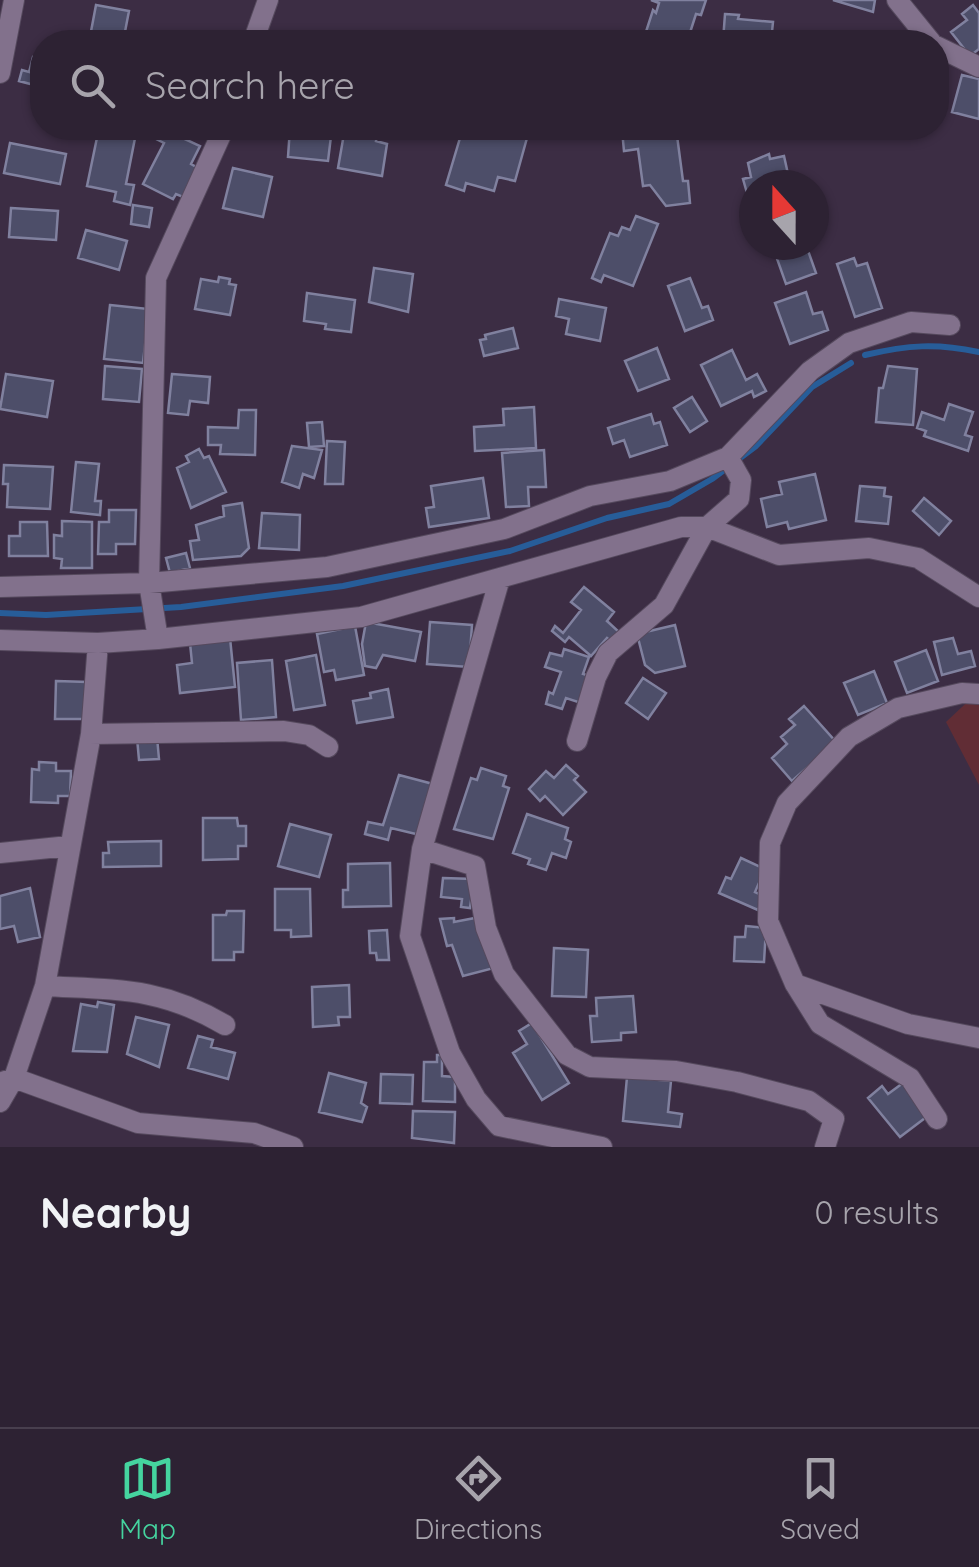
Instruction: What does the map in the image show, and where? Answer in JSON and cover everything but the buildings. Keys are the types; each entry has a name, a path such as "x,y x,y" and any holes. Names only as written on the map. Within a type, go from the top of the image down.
{"street":[{"path":"0,73 14,0"},
{"path":"257,30 268,0"},
{"path":"897,0 922,30"},
{"path":"949,52 979,67"},
{"path":"153,610 156,278 219,140"},
{"path":"0,640 98,643 153,610 327,566 504,529 590,496 732,464 810,372 849,343 911,322 950,325"},
{"path":"577,741 596,677 608,653 664,605 707,527 740,498 741,480 732,464"},
{"path":"0,586 153,610 361,618 682,527 707,527 779,556 869,548 918,558 979,596"},
{"path":"500,578 422,849 410,936 450,1053 476,1100 499,1126 602,1147"},
{"path":"0,1102 45,986 91,734 98,643"},
{"path":"938,1119 910,1078 820,1024 795,984 768,922 770,843 787,803 849,737 898,708 979,694"},
{"path":"91,734 284,731 308,734 328,746"},
{"path":"0,854 69,846"},
{"path":"422,849 476,866 486,928 504,974 568,1055 590,1067 676,1071 809,1101 834,1119 825,1147"},
{"path":"795,984 908,1024 979,1038"},
{"path":"45,986 150,992 192,1005 225,1024"},
{"path":"7,1080 138,1123 254,1133 294,1147"}],"shaded area":[{"path":"979,691 979,785 946,722"}],"waterway":[{"path":"865,355 922,346 979,352"},
{"path":"0,613 46,615 181,607 343,586 510,551 607,518 669,504 712,479 756,446 812,387 851,363"}]}
